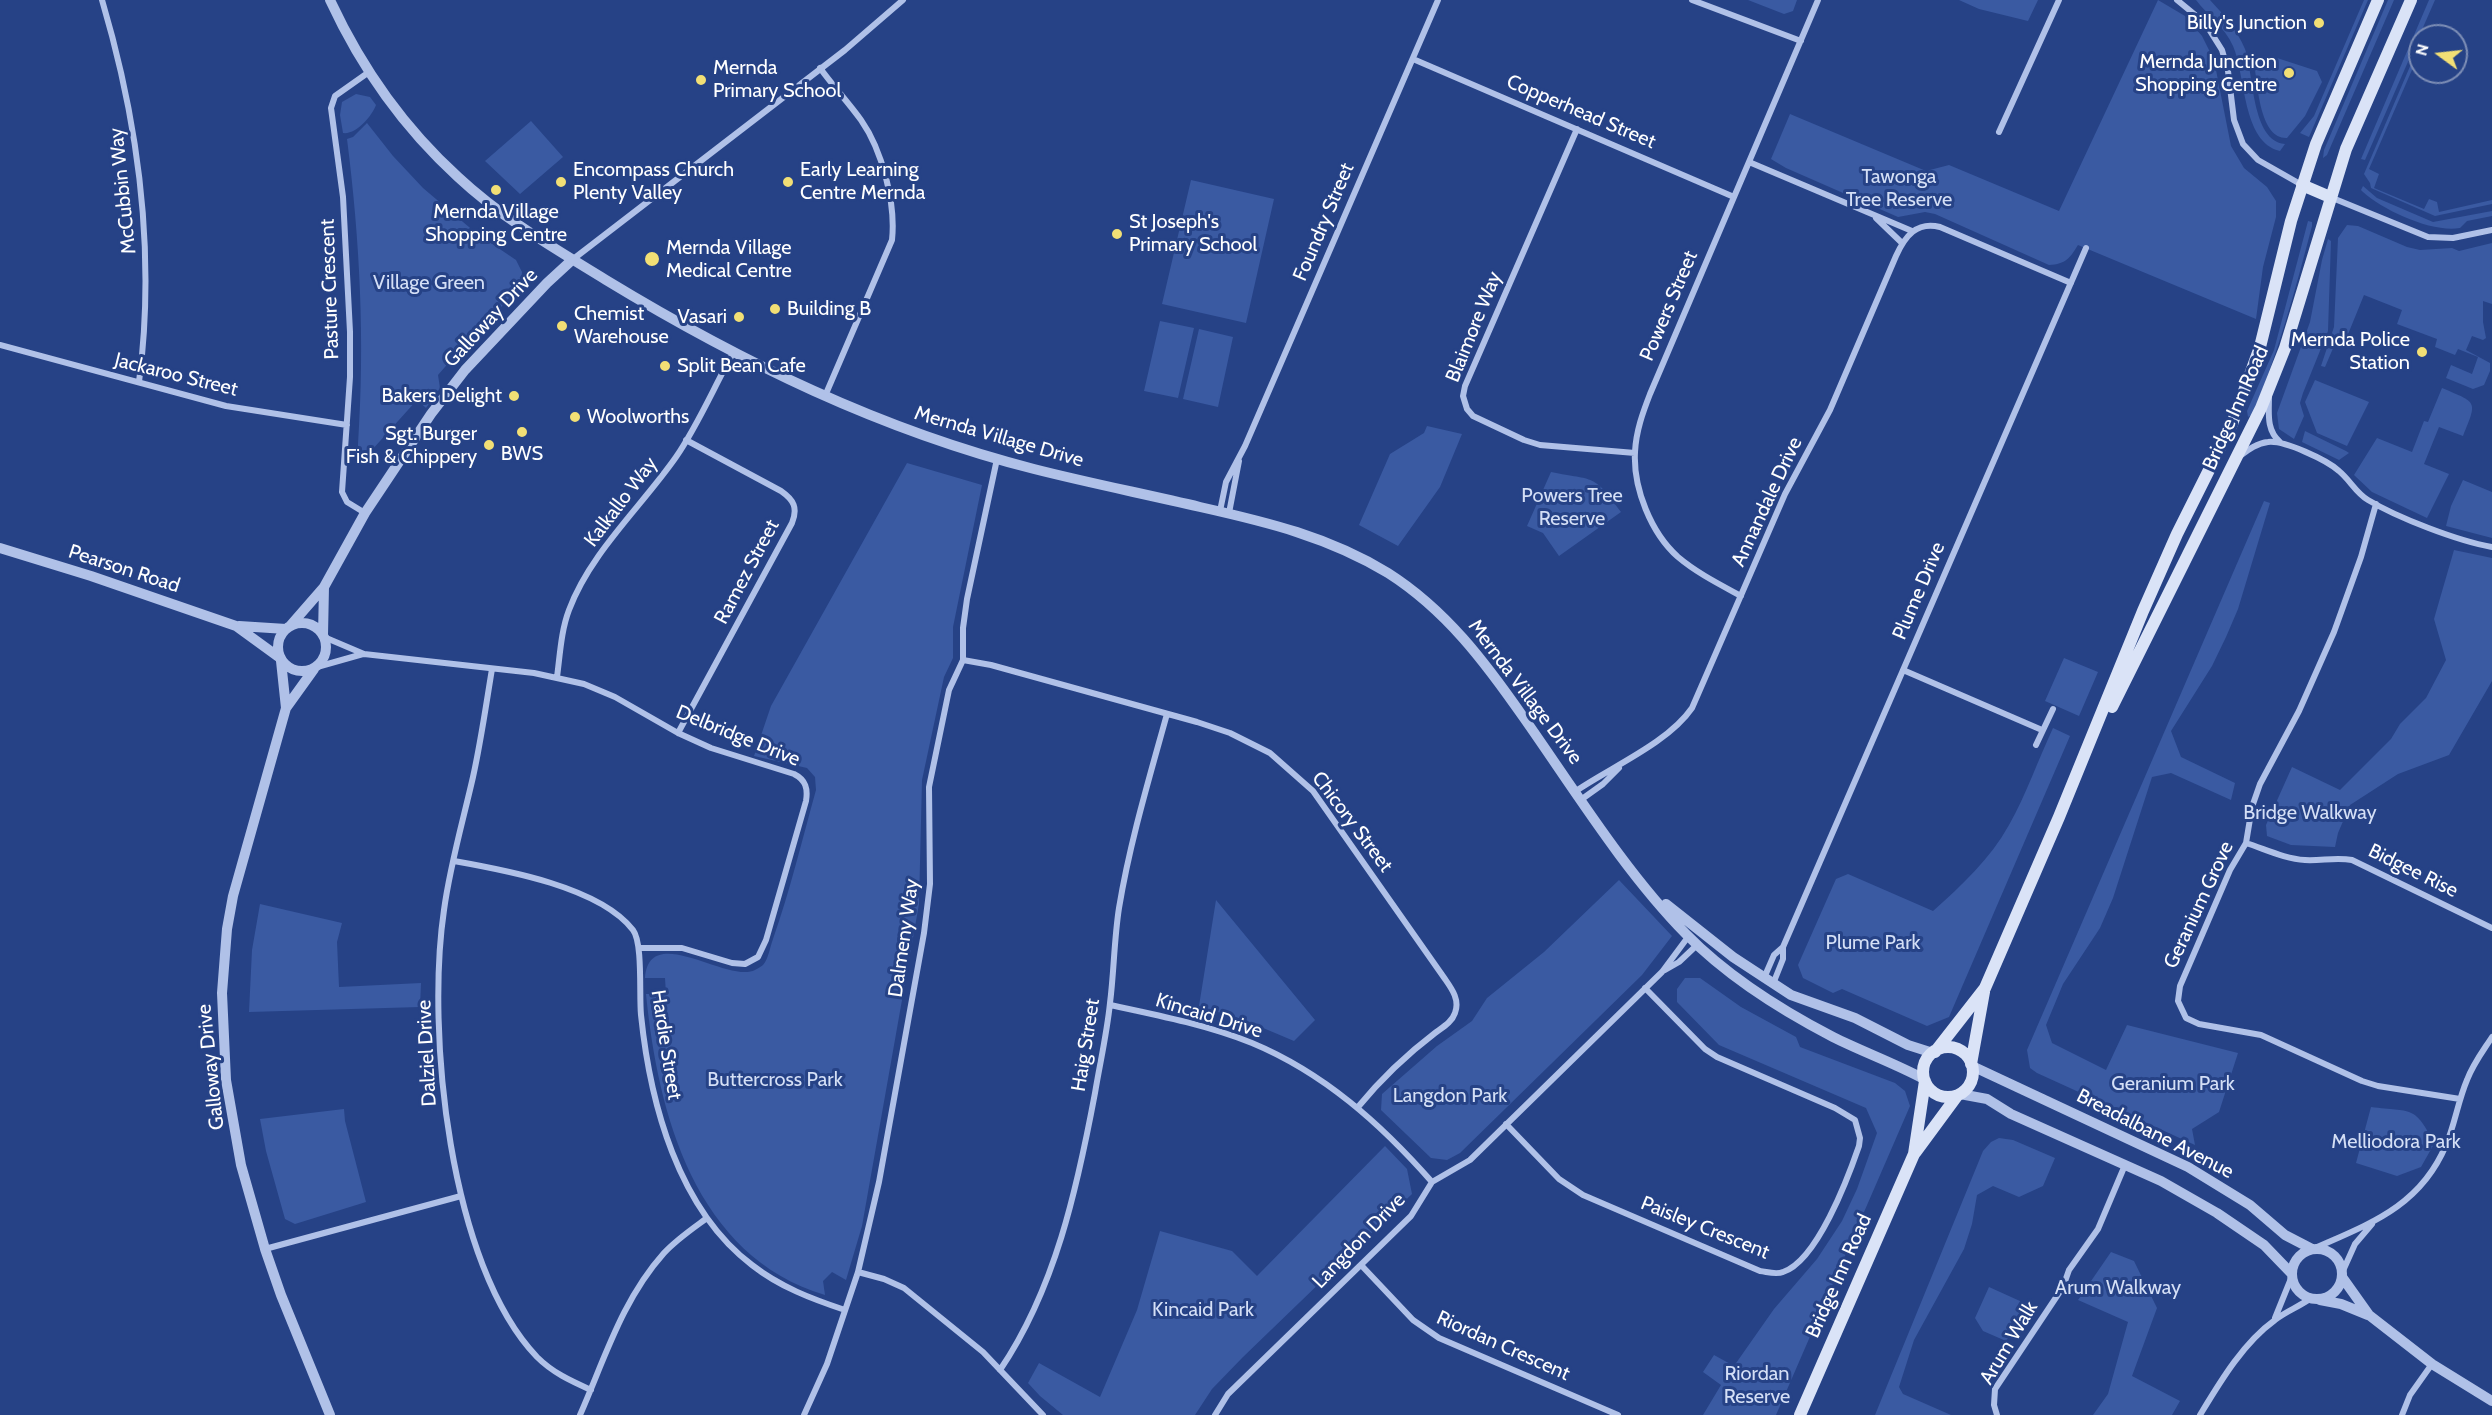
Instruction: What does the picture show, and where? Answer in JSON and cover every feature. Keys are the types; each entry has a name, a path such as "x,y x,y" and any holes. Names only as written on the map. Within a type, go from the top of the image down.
{"main road":[{"name":"Bridge Inn Road","path":"1972,1065 1985,988 2060,817 2169,553 2242,399 2260,347 2302,185 2316,144 2378,0"},
{"name":"Bridge Inn Road","path":"2060,817 2270,387 2285,348 2346,149 2411,0"},
{"path":"2302,185 2330,197"},
{"name":"Bridge Inn Road","path":"1934,1052 1985,988"},
{"path":"1941,1048 1956,1049 1968,1057 1972,1065 1971,1082 1959,1095 1942,1096 1934,1093 1924,1080 1925,1064 1934,1052 1941,1048"},
{"name":"Bridge Inn Road","path":"1914,1154 1924,1080"},
{"name":"Bridge Inn Road","path":"1800,1415 1914,1154 1959,1095"}],"street":[{"name":"McCubbin Way","path":"102,0 133,122 144,216 147,298 139,382"},
{"name":"Mernda Village Drive","path":"330,0 369,72 401,117 459,179 502,214 572,260 733,353 824,397 901,428 997,459 1282,525 1329,542 1385,572 1430,604 1470,643 1650,891 1688,937 1742,982 1835,1038 1899,1065 1924,1080"},
{"path":"572,260 820,68 903,0"},
{"name":"Foundry Street","path":"1224,512 1226,482 1240,457 1438,0"},
{"path":"1692,0 1802,41"},
{"name":"Powers Street","path":"1741,596 1693,569 1661,538 1642,498 1635,453 1637,432 1650,394 1818,0"},
{"path":"1999,132 2059,0"},
{"path":"2177,0 2205,23 2222,50 2228,71 2234,120 2243,144 2258,160 2302,185"},
{"name":"Copperhead Street","path":"1413,59 1734,197"},
{"path":"820,68 861,120 874,141 890,196 894,220 892,240 824,397"},
{"name":"Pasture Crescent","path":"365,513 346,502 342,492 350,332 343,197 331,108 335,96 369,72"},
{"name":"Blaimore Way","path":"1577,129 1465,386 1463,396 1467,409 1473,416 1524,440 1540,445 1635,453"},
{"path":"1749,162 1912,231 1924,226 1940,227 2071,283"},
{"path":"2330,197 2428,237 2453,238 2492,230"},
{"path":"1874,215 1902,243"},
{"name":"Annandale Drive","path":"1579,795 1603,784 1623,764 1685,718 1692,708 1785,494 1830,410 1902,243 1912,231"},
{"name":"Plume Drive","path":"1768,981 1774,956 1783,947 2086,248"},
{"name":"Galloway Drive","path":"288,627 324,587 365,513 423,425 465,370 547,283 572,260"},
{"name":"Jackaroo Street","path":"0,345 226,406 347,425"},
{"name":"Kalkallo Way","path":"557,677 569,609 628,516 670,465 733,353"},
{"path":"2270,387 2269,424 2273,435 2281,443"},
{"name":"Ramez Street","path":"678,733 792,523 796,510 793,501 781,492 686,440"},
{"path":"2237,458 2258,444 2269,441 2281,443 2332,465 2362,496 2376,504 2448,535 2492,547"},
{"name":"Dalmeny Way","path":"804,1415 826,1364 858,1272 879,1182 924,933 930,884 929,787 949,690 963,660 963,628 967,599 997,459"},
{"name":"Geranium Grove","path":"2376,504 2351,586 2320,667 2253,801 2246,843 2230,870 2180,987 2178,1001 2186,1018 2199,1024 2261,1035 2378,1086 2460,1099"},
{"name":"Pearson Road","path":"0,548 91,576 236,626 280,659"},
{"name":"Galloway Drive","path":"324,587 324,636"},
{"path":"297,623 312,625 324,636 326,653 315,668 300,672 292,670 280,659 278,642 288,627 297,623"},
{"name":"Pearson Road","path":"236,626 288,627"},
{"name":"Delbridge Drive","path":"324,636 364,654 557,677 584,684 615,697 678,733 711,748 794,774 806,785 806,801 766,940 758,957 740,964 675,947 639,948"},
{"name":"Delbridge Drive","path":"315,668 364,654"},
{"name":"Galloway Drive","path":"280,659 286,708"},
{"name":"Chicory Street","path":"963,660 991,665 1230,733 1270,753 1312,791 1454,993 1457,1004 1451,1020 1410,1051 1382,1078 1358,1107"},
{"name":"Galloway Drive","path":"315,668 286,708 233,896 227,929 222,991 226,1080 232,1123 265,1249 281,1295 330,1415"},
{"name":"Dalziel Drive","path":"492,669 474,773 444,911 439,1002 444,1093 461,1196 481,1259 494,1289 524,1340 550,1369 591,1390"},
{"path":"1903,670 2042,730"},
{"path":"2037,745 2053,709"},
{"name":"Haig Street","path":"1000,1370 1021,1338 1034,1310 1065,1226 1084,1151 1110,1005 1121,898 1135,830 1167,714"},
{"name":"Annandale Drive","path":"1579,795 1599,775 1623,764"},
{"name":"Bidgee Rise","path":"2246,843 2306,860 2340,858 2352,860 2492,928"},
{"name":"Hardie Street","path":"454,861 524,875 570,890 596,902 626,922 637,937 639,948 639,998 655,1096 677,1161 690,1190 707,1218 735,1250 771,1279 810,1298 845,1310"},
{"name":"Mernda Village Drive","path":"1650,891 1700,932 1768,981 1807,1002 1855,1018 1908,1045 1934,1052"},
{"path":"1688,937 1700,932"},
{"path":"1697,945 1700,932"},
{"name":"Langdon Drive","path":"1215,1415 1228,1394 1411,1216 1432,1182 1470,1160 1662,972 1688,937"},
{"name":"Langdon Drive","path":"1662,972 1679,962 1697,945"},
{"name":"Plume Drive","path":"1768,981 1783,959 1783,947"},
{"path":"1762,994 1768,981"},
{"name":"Paisley Crescent","path":"1506,1124 1559,1179 1583,1195 1760,1270 1773,1274 1784,1272 1796,1264 1826,1224 1840,1198 1859,1146 1860,1138 1855,1120 1835,1108 1717,1057 1705,1049 1645,988"},
{"name":"Kincaid Drive","path":"1110,1005 1187,1023 1251,1043 1308,1072 1358,1107 1395,1141 1432,1182"},
{"path":"2200,1415 2243,1353 2275,1319 2313,1299 2330,1296 2336,1291 2355,1244 2373,1224 2406,1200 2433,1167 2445,1148 2460,1099 2474,1065 2492,1036"},
{"name":"Breadalbane Avenue","path":"1972,1065 2188,1167 2250,1205 2285,1235 2312,1249"},
{"name":"Breadalbane Avenue","path":"1959,1095 1987,1099 2012,1114 2125,1164 2190,1197 2245,1232 2272,1253 2292,1275"},
{"name":"Arum Walk","path":"1997,1415 1994,1405 1995,1389 2063,1287 2069,1270 2098,1229 2125,1164"},
{"path":"265,1249 461,1196"},
{"path":"580,1415 619,1320 638,1286 672,1245 707,1218"},
{"path":"2275,1319 2297,1258 2312,1249 2373,1224"},
{"path":"2312,1249 2321,1248 2336,1257 2342,1275 2369,1315"},
{"name":"Riordan Crescent","path":"1361,1265 1413,1320 1439,1338 1618,1415"},
{"path":"858,1272 884,1278 904,1288 983,1352 1038,1413"},
{"path":"2292,1275 2298,1290 2313,1299 2341,1304 2369,1315 2432,1364 2492,1401"},
{"path":"2402,1415 2410,1395 2432,1364"}],"green space":[{"path":"1748,0 1797,0 1793,11 1784,14"},
{"path":"1959,0 2038,0 2028,21 1979,9"},
{"name":"Tawonga Tree Reserve","path":"2158,0 2185,16 2202,36 2214,60 2231,146 2244,168 2267,187 2276,201 2276,217 2263,267 2256,319 2078,245 2067,260 2049,265 1935,214 1925,212 1898,217 1786,168 1771,159 1790,114 1926,171 1949,165 2059,211"},
{"path":"2196,0 2210,0 2238,35 2248,60 2260,119 2274,140 2285,144 2280,151 2268,145 2258,135 2247,106 2237,59 2230,39"},
{"path":"2364,0 2368,0 2309,137 2300,133 2314,116"},
{"path":"2388,0 2394,0 2327,155 2323,158 2324,150"},
{"path":"2429,0 2435,0 2424,24 2419,24"},
{"path":"2408,49 2408,62 2365,160 2361,159"},
{"path":"2274,57 2317,71 2322,82 2305,116 2287,138 2271,131 2262,112 2258,89 2255,70 2260,68 2268,70"},
{"path":"2408,71 2408,79 2369,169 2379,174 2374,188 2424,209 2429,199 2437,202 2439,212 2492,200 2492,204 2435,216 2371,188 2364,174"},
{"path":"356,94 370,97 376,105 363,124 353,131 343,133 340,115 342,102"},
{"path":"531,121 563,157 520,194 485,161"},
{"name":"Village Green","path":"367,123 393,156 423,188 476,233 516,260 522,272 521,284 438,375 440,388 426,408 417,400 371,451 358,451 361,367 360,291 347,139 353,137"},
{"path":"1191,180 1274,199 1246,323 1162,304"},
{"path":"2363,186 2377,198 2433,222 2492,211 2492,216 2467,221 2460,228 2449,229 2423,224 2383,206 2361,190"},
{"path":"2308,221 2312,222 2312,226 2285,322 2270,369 2252,415 2248,417 2247,411 2274,350"},
{"path":"2347,225 2358,226 2407,247 2420,250 2452,248 2459,251 2492,243 2492,304 2483,301 2486,338 2483,340 2472,336 2466,350 2490,363 2490,371 2484,385 2473,389 2446,378 2451,365 2472,374 2478,357 2458,349 2455,355 2435,347 2437,339 2397,324 2402,310 2364,295 2342,349 2334,346 2325,367 2321,366 2334,327 2338,238"},
{"path":"2328,239 2331,241 2328,331 2303,393 2300,403 2304,416 2294,439 2279,429 2277,413 2310,322"},
{"path":"1160,321 1194,328 1178,398 1144,391"},
{"path":"1199,329 1233,337 1218,407 1183,399"},
{"path":"2315,380 2369,402 2347,446 2317,433 2305,402"},
{"path":"2442,388 2468,400 2472,409 2463,436 2439,427 2424,464 2449,474 2427,518 2372,492 2354,475 2377,438 2412,452 2424,421 2428,422"},
{"path":"1427,426 1462,434 1440,487 1398,546 1359,525 1390,454 1424,433"},
{"path":"2305,431 2349,453 2339,460 2302,442"},
{"name":"Buttercross Park","path":"907,463 982,485 953,627 953,658 944,677 922,780 919,904 862,1226 846,1280 832,1272 823,1281 825,1295 780,1276 744,1248 714,1214 691,1175 674,1132 661,1086 652,1040 646,994 666,994 665,978 645,978 650,962 660,955 674,954 743,972 755,970 766,960 816,790 815,777 807,768 754,756 771,706"},
{"name":"Powers Tree Reserve","path":"1551,472 1592,481 1604,491 1621,512 1559,556 1543,533 1527,526"},
{"path":"2463,480 2492,492 2492,538 2446,526 2451,506"},
{"name":"Geranium Park","path":"2264,501 2270,503 2238,609 2212,666 2171,731 2181,757 2235,783 2231,800 2171,773 2152,777 2113,898 2100,928 2063,984 2046,1025 2052,1043 2106,1070 2127,1025 2238,1053 2219,1112 2192,1129 2195,1145 2037,1073 2030,1068 2027,1050"},
{"name":"Bridge Walkway","path":"2454,550 2492,558 2492,681 2449,755 2398,774 2350,805 2338,833 2335,847 2291,845 2267,836 2266,825 2292,767 2340,790 2391,739 2400,724 2426,698 2446,660 2434,619"},
{"path":"2064,658 2098,672 2079,716 2045,701"},
{"name":"Plume Park","path":"2053,728 2070,736 1949,1017 1927,1026 1842,989 1833,993 1803,978 1798,965 1836,879 1848,874 1933,911 1975,871 2009,825"},
{"name":"Langdon Park","path":"1619,880 1672,936 1642,975 1460,1153 1447,1160 1431,1158 1381,1110 1382,1094 1437,1046 1472,1021 1487,998 1544,952"},
{"path":"1216,900 1315,1020 1294,1041 1249,1022 1199,1006"},
{"path":"260,904 342,923 337,942 339,987 421,983 420,1007 249,1012 252,950"},
{"name":"Riordan Reserve","path":"1685,978 1700,978 1741,1007 1796,1037 1800,1047 1895,1083 1905,1091 1910,1106 1776,1415 1703,1415 1721,1385 1703,1372 1714,1355 1734,1366 1774,1309 1817,1259 1842,1221 1857,1189 1877,1133 1866,1108 1719,1045 1677,1002 1677,989"},
{"name":"Melliodora Park","path":"2371,1107 2411,1113 2422,1122 2434,1144 2421,1167 2397,1176 2356,1163"},
{"path":"344,1109 366,1202 295,1224 285,1219 266,1151 260,1119"},
{"path":"1999,1138 2013,1140 2055,1158 2043,1186 2019,1197 1993,1186 1977,1195 1972,1224 1964,1249 1914,1340 1899,1387 1903,1394 1951,1415 1875,1415 1983,1151 1991,1142"},
{"name":"Kincaid Park","path":"1385,1146 1407,1169 1412,1194 1243,1357 1212,1389 1195,1415 1063,1415 1028,1383 1039,1363 1100,1397 1137,1310 1160,1231 1232,1251 1257,1276"},
{"name":"Arum Walkway","path":"2111,1252 2134,1261 2157,1308 2132,1376 2180,1401 2172,1415 2093,1415 2108,1394 2128,1322 2078,1300"},
{"path":"1989,1287 2031,1306 2006,1341 1983,1331 1975,1318"}],"place":[{"name":"Billy's Junction","path":"2319,23"},
{"name":"Mernda Junction Shopping Centre","path":"2289,73"},
{"name":"Mernda Primary School","path":"701,80"},
{"name":"Encompass Church Plenty Valley","path":"561,182"},
{"name":"Early Learning Centre Mernda","path":"788,182"},
{"name":"Mernda Village Shopping Centre","path":"496,190"},
{"name":"St Joseph's Primary School","path":"1117,234"},
{"name":"Mernda Village Medical Centre","path":"652,259"},
{"name":"Building B","path":"775,309"},
{"name":"Vasari","path":"739,317"},
{"name":"Chemist Warehouse","path":"562,326"},
{"name":"Mernda Police Station","path":"2422,352"},
{"name":"Split Bean Cafe","path":"665,366"},
{"name":"Bakers Delight","path":"514,396"},
{"name":"Woolworths","path":"575,417"},
{"name":"BWS","path":"522,432"},
{"name":"Sgt. Burger Fish & Chippery","path":"489,445"}]}
